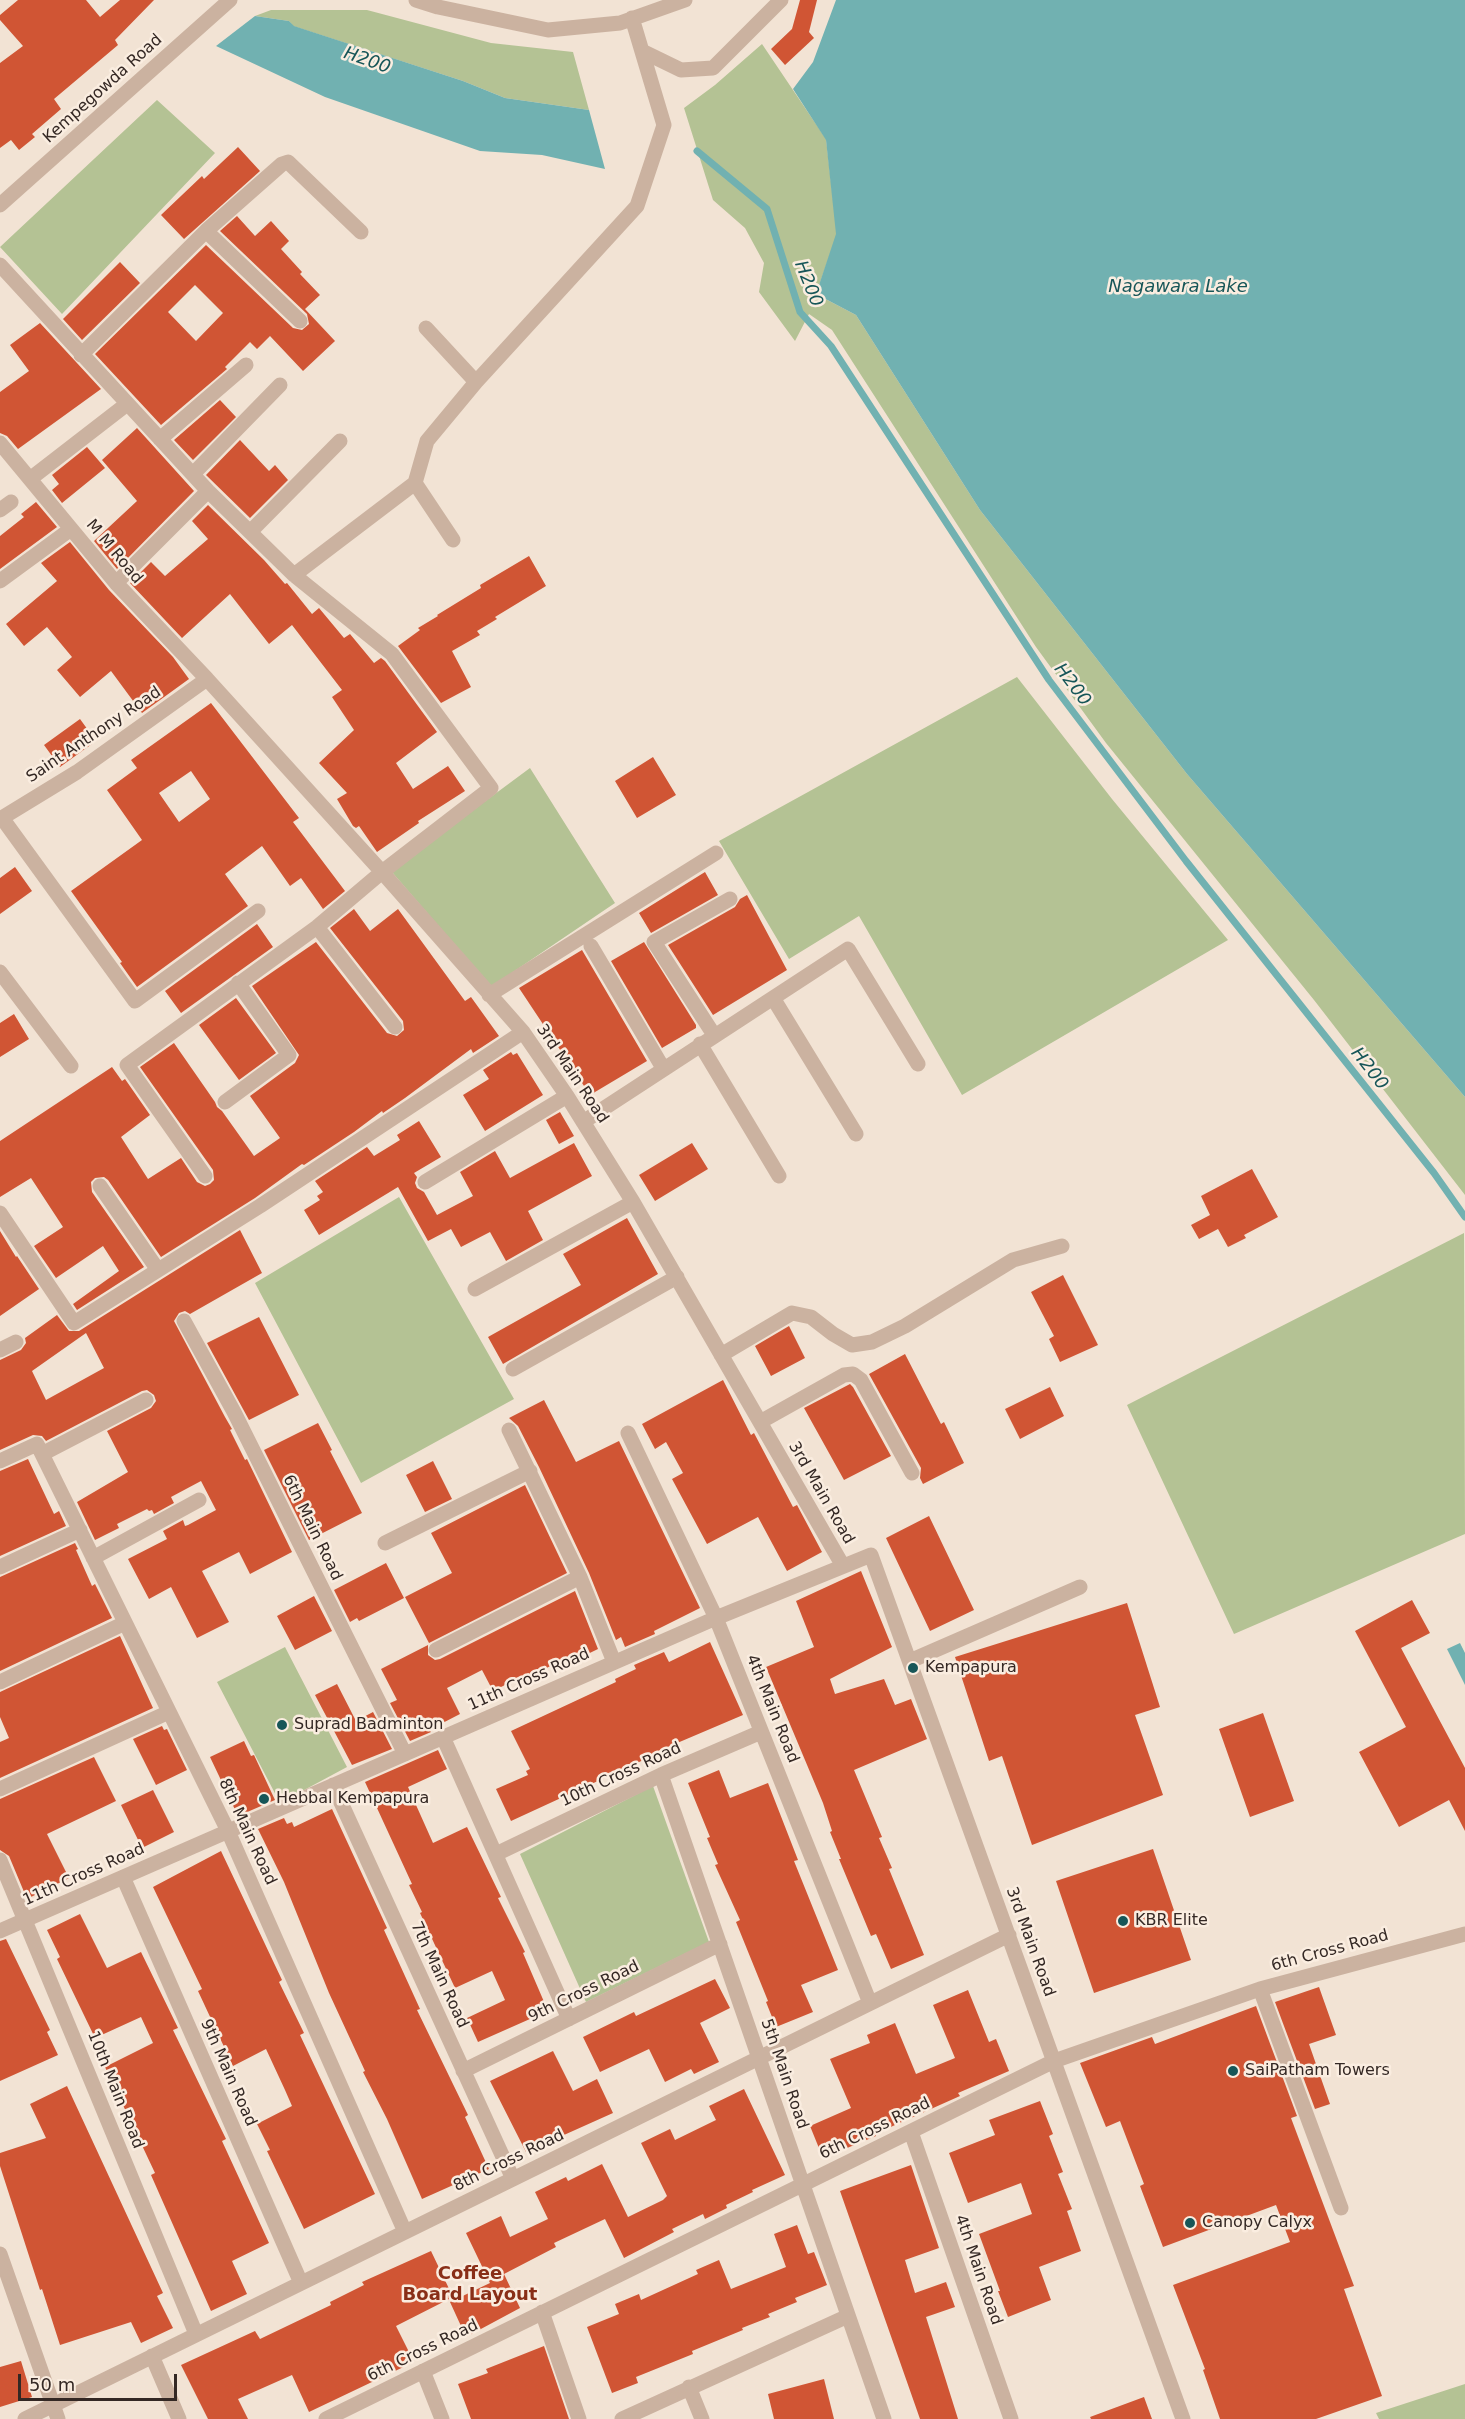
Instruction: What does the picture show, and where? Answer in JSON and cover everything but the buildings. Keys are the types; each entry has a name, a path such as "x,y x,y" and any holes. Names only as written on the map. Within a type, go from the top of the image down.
{"street":[{"path":"416,0 438,7 548,30 620,23 685,0"},
{"path":"644,52 681,70 713,68 781,0"},
{"name":"Kempegowda Road","path":"0,206 228,2"},
{"path":"294,575 415,483 427,441 476,382 637,206 664,125 632,18"},
{"path":"81,355 206,231 282,164 288,162 361,232"},
{"path":"206,231 300,321"},
{"path":"0,265 208,491 294,575 392,654 491,788 382,872 317,927 128,1065 205,1176"},
{"path":"426,328 476,382"},
{"path":"160,439 246,365"},
{"path":"193,474 280,386"},
{"path":"30,479 127,404"},
{"path":"251,531 340,441"},
{"name":"M M Road","path":"0,443 116,583 207,679"},
{"path":"415,483 453,540"},
{"path":"116,583 208,491"},
{"path":"0,581 71,529"},
{"name":"3rd Main Road","path":"207,679 523,1032 567,1096 633,1202 843,1566 871,1556 1183,2419"},
{"name":"Saint Anthony Road","path":"1,818 77,772 207,679"},
{"path":"1,818 135,1002 258,911"},
{"path":"489,995 716,853"},
{"path":"714,1035 654,942 730,899"},
{"path":"317,927 395,1028"},
{"path":"591,946 663,1068"},
{"path":"583,1122 848,949 918,1064"},
{"path":"0,972 70,1066"},
{"path":"225,1102 289,1055 238,983"},
{"path":"773,998 856,1134"},
{"path":"0,1213 74,1323 260,1206 523,1032"},
{"path":"700,1044 779,1176"},
{"path":"425,1182 567,1096"},
{"path":"100,1186 158,1270"},
{"path":"476,1289 633,1202"},
{"path":"722,1355 792,1313 811,1317 833,1335 852,1345 872,1342 904,1326 1013,1260 1062,1246"},
{"path":"513,1369 677,1277"},
{"name":"6th Main Road","path":"184,1321 234,1412 405,1754"},
{"path":"0,1350 16,1342"},
{"path":"760,1422 844,1375 854,1374 861,1380 912,1473"},
{"path":"0,1461 37,1444 42,1454 146,1400"},
{"path":"509,1430 580,1576 614,1662"},
{"name":"4th Main Road","path":"628,1433 716,1618 870,2003"},
{"name":"8th Main Road","path":"42,1454 228,1831 405,2232"},
{"path":"385,1543 530,1471"},
{"path":"93,1558 199,1500"},
{"path":"0,1567 80,1530"},
{"name":"11th Cross Road","path":"0,1931 614,1662 843,1566"},
{"path":"436,1650 580,1576"},
{"path":"910,1661 1080,1587"},
{"path":"0,1682 125,1623"},
{"path":"0,1789 169,1712"},
{"name":"10th Cross Road","path":"496,1854 661,1775 761,1731"},
{"path":"443,1737 569,2019"},
{"name":"5th Main Road","path":"661,1775 884,2419"},
{"name":"7th Main Road","path":"333,1785 513,2179"},
{"name":"10th Main Road","path":"0,1860 196,2334"},
{"name":"9th Main Road","path":"123,1877 300,2283"},
{"name":"6th Cross Road","path":"326,2419 1054,2061 1260,1989 1465,1934"},
{"name":"8th Cross Road","path":"24,2419 55,2412 152,2356 196,2334 1009,1935"},
{"name":"9th Cross Road","path":"464,2072 720,1944"},
{"path":"1260,1989 1341,2208"},
{"name":"4th Main Road","path":"911,2132 1011,2419"},
{"path":"0,2254 55,2412"},
{"path":"542,2312 579,2419"},
{"path":"622,2419 689,2386 848,2316"},
{"path":"152,2356 179,2419"},
{"path":"423,2371 442,2419"},
{"path":"689,2386 702,2419"}],"green space":[{"path":"271,10 367,10 491,43 573,52 589,110 505,98 463,81 293,26 289,21 255,16"},
{"path":"762,44 826,139 837,234 816,294 856,315 980,510 1187,774 1465,1097 1465,1195 1314,1000 1106,743 1036,647 832,330 809,314 795,341 759,292 764,263 745,228 713,200 684,108 715,85"},
{"path":"157,100 215,153 62,314 0,247"},
{"path":"1017,677 1112,799 1228,940 962,1095 859,916 789,959 719,841"},
{"path":"530,768 615,903 491,987 391,871"},
{"path":"399,1197 514,1399 361,1483 255,1283"},
{"path":"1464,1233 1465,1534 1234,1634 1127,1405"},
{"name":"Suprad Badminton","path":"285,1647 347,1767 280,1803 217,1682"},
{"path":"653,1786 709,1942 586,2002 520,1854"},
{"path":"1465,2384 1465,2419 1379,2419 1376,2413"}],"water":[{"name":"Nagawara Lake","path":"836,0 1465,0 1465,1097 1187,774 980,510 856,315 816,294 836,234 826,140 793,89 813,62"},
{"path":"255,16 289,21 294,26 463,81 505,98 589,110 605,169 542,155 480,151 325,97 216,46"},
{"path":"1460,1643 1465,1653 1465,1685 1447,1649"}],"waterway":[{"name":"H200","path":"697,151 767,209 800,312 831,346 1049,680 1186,861 1434,1173 1465,1217"}],"place":[{"name":"Kempapura","path":"913,1668"},
{"name":"Suprad Badminton","path":"282,1725"},
{"name":"Hebbal Kempapura","path":"264,1799"},
{"name":"KBR Elite","path":"1123,1921"},
{"name":"SaiPatham Towers","path":"1233,2071"},
{"name":"Canopy Calyx","path":"1190,2223"}],"district":[{"name":"Coffee Board Layout","path":"470,2284"}]}
